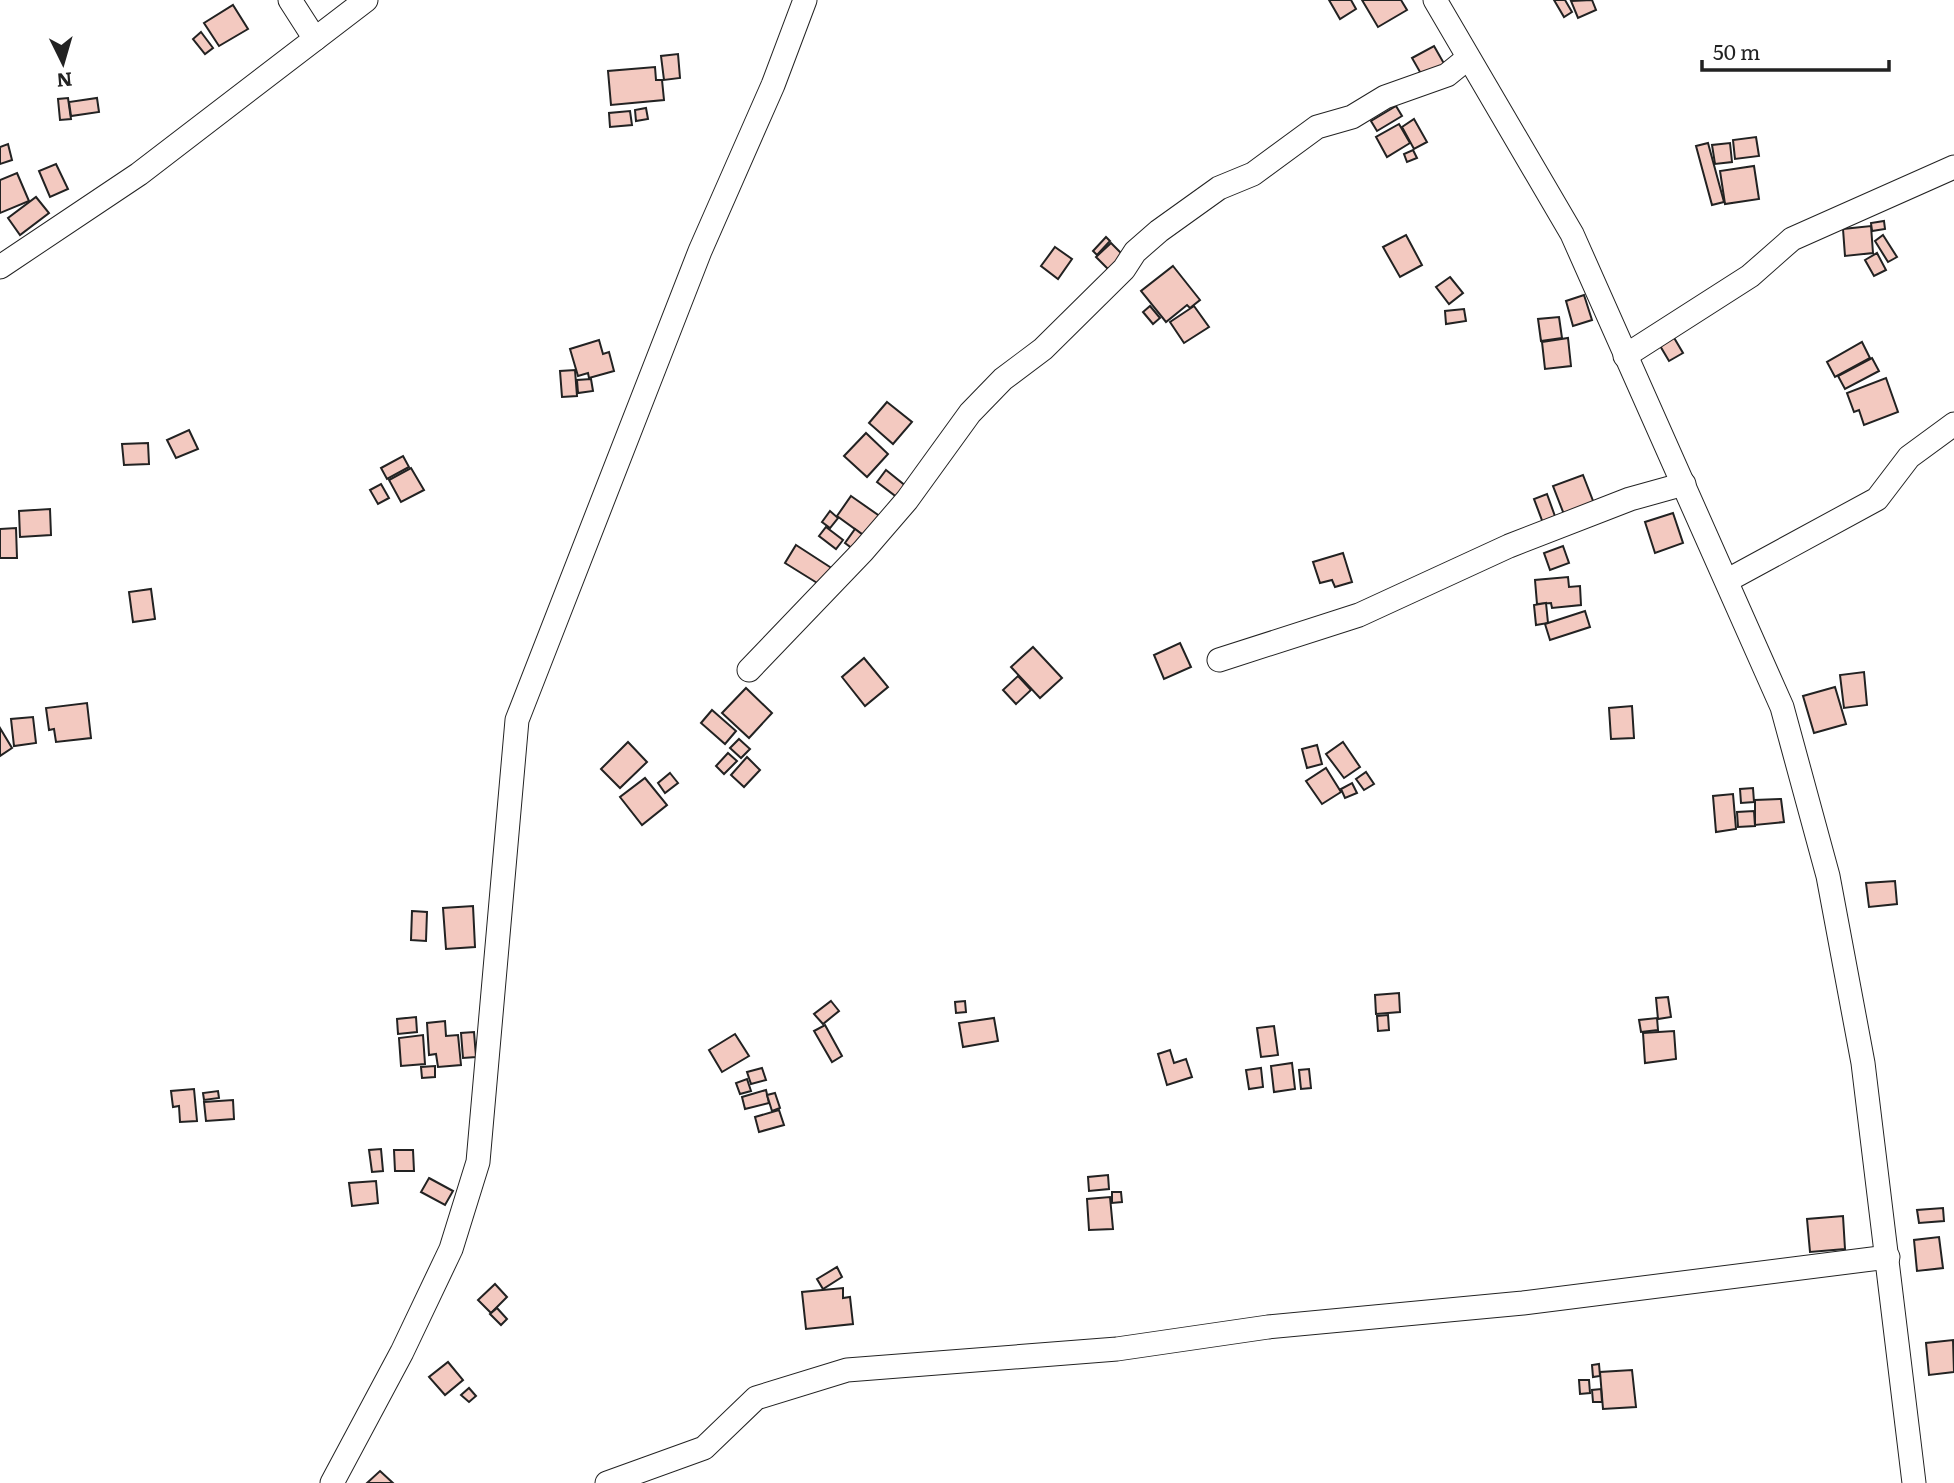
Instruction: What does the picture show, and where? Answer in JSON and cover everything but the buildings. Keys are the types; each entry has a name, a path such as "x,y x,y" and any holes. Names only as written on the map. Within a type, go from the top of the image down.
{"street":[{"path":"290,0 315,39"},
{"path":"0,267 139,174 366,0"},
{"path":"332,1483 402,1352 451,1249 478,1162 517,720 700,251 773,85 804,0"},
{"path":"1434,0 1572,234 1728,580 1782,707 1828,876 1863,1063 1914,1483"},
{"path":"749,670 863,551 907,500 928,468 978,405 1003,379 1043,349 1124,269 1135,252 1159,231 1219,188 1253,174 1317,127 1352,117 1385,97 1447,75 1468,58"},
{"path":"1625,356 1750,276 1792,239 1954,167"},
{"path":"1728,580 1877,499 1909,457 1954,424"},
{"path":"1219,660 1359,615 1509,546 1630,499 1684,484"},
{"path":"607,1483 704,1448 756,1398 847,1370 1117,1349 1268,1327 1401,1316 1888,1258"}]}
